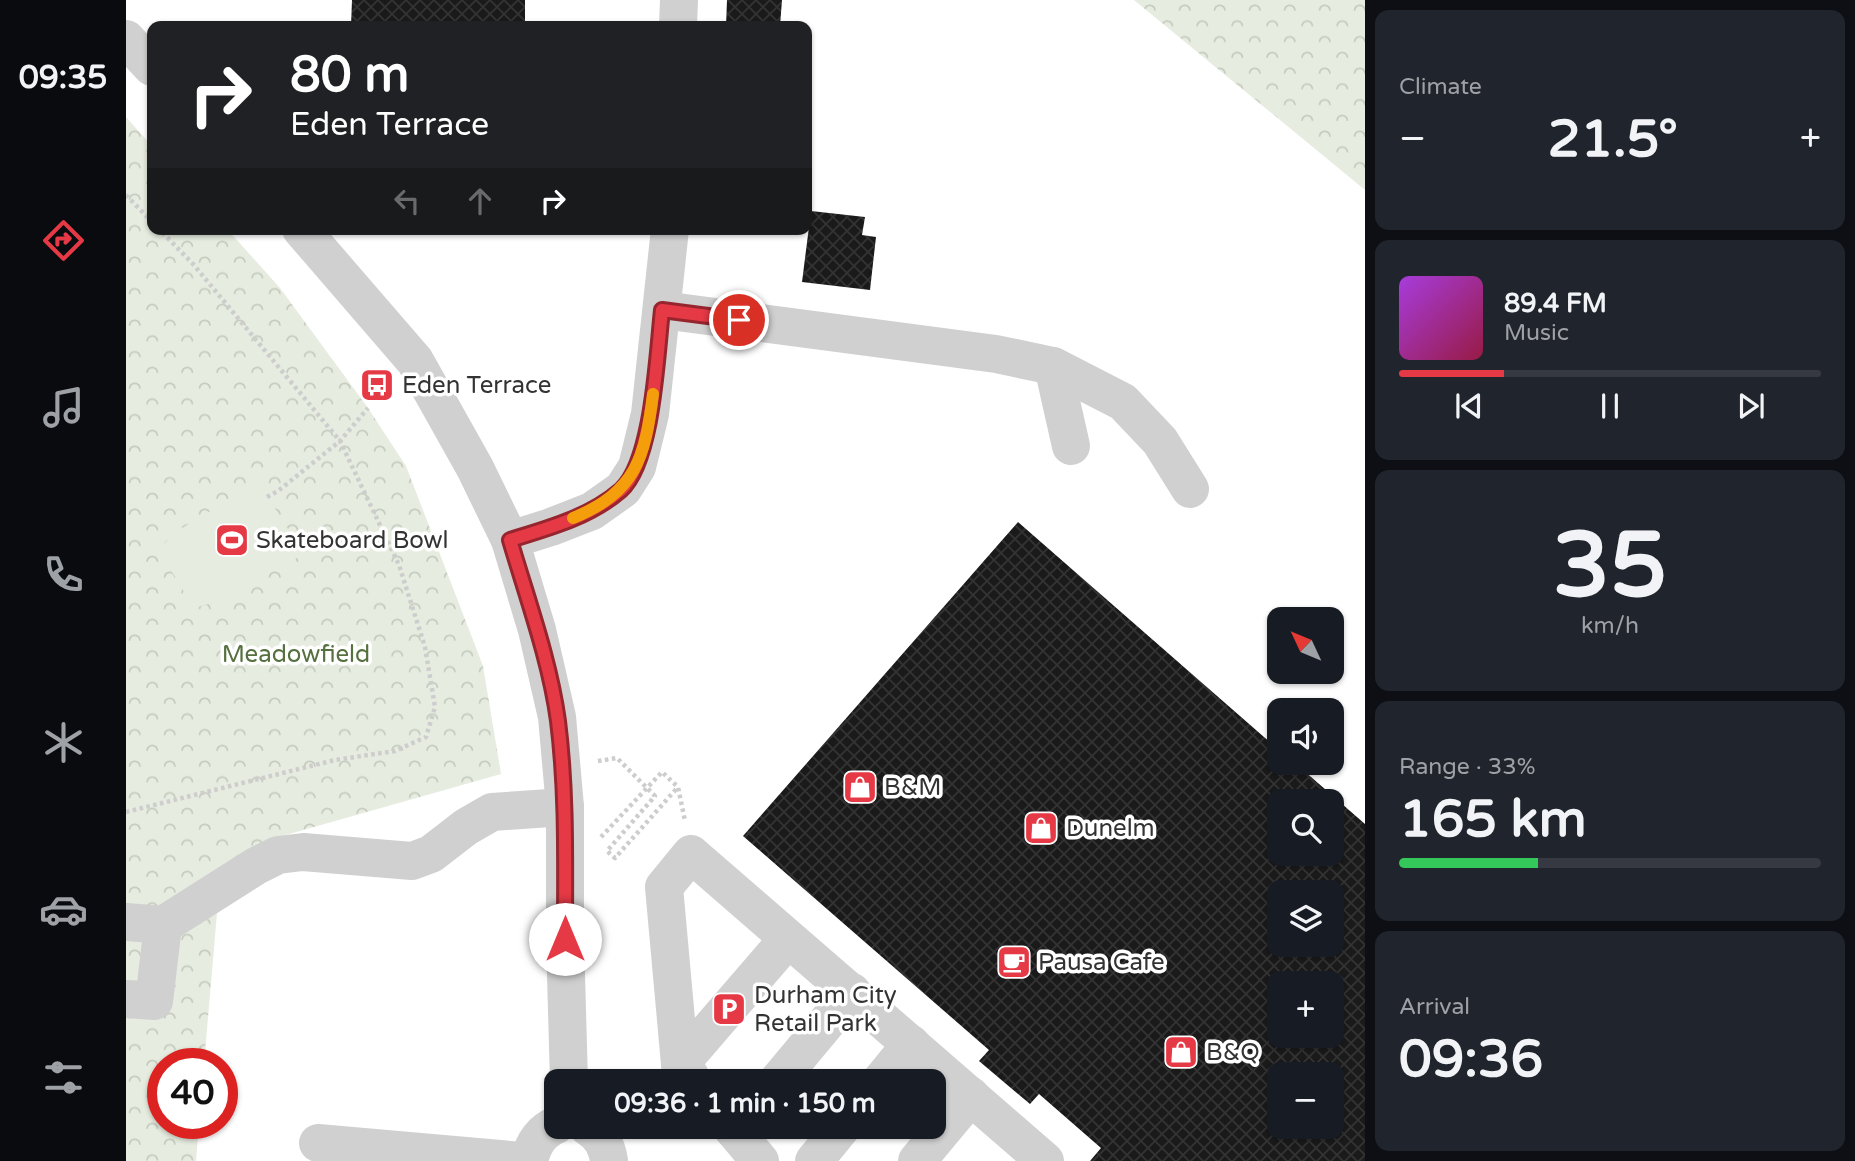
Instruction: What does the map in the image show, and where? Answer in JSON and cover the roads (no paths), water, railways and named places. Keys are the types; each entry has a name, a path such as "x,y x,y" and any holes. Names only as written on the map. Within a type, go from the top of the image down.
{"street":[{"path":"678,21 679,0"},
{"path":"126,39 147,62"},
{"path":"306,235 415,361 475,468 510,540 557,717 565,807 569,1069"},
{"path":"510,540 592,511 623,488 637,467 650,414 669,235"},
{"path":"662,310 996,354 1053,366 1123,402 1160,441 1190,489"},
{"path":"1053,366 1071,446"},
{"path":"126,999 155,1001 145,923 278,855 303,852 412,861 431,854 466,827 492,812 565,807"},
{"path":"687,1069 664,887 691,854 971,1096 1034,1157"},
{"path":"690,1069 788,940"},
{"path":"788,1069 852,992"},
{"path":"891,1069 911,1044"},
{"path":"917,1161 971,1096"},
{"path":"529,1161 532,1147 544,1132"},
{"path":"602,1139 606,1144 610,1161"},
{"path":"743,1139 760,1161"},
{"path":"814,1161 832,1139"},
{"path":"318,1143 522,1161"}],"place":[{"name":"Eden Terrace","path":"377,385"},
{"name":"Skateboard Bowl","path":"232,540"},
{"name":"B&M","path":"860,787"},
{"name":"Dunelm","path":"1041,828"},
{"name":"Pausa Cafe","path":"1014,962"},
{"name":"Durham City Retail Park","path":"729,1009"},
{"name":"B&Q","path":"1181,1052"}],"park label":[{"name":"Meadowfield","path":"296,654"}]}
